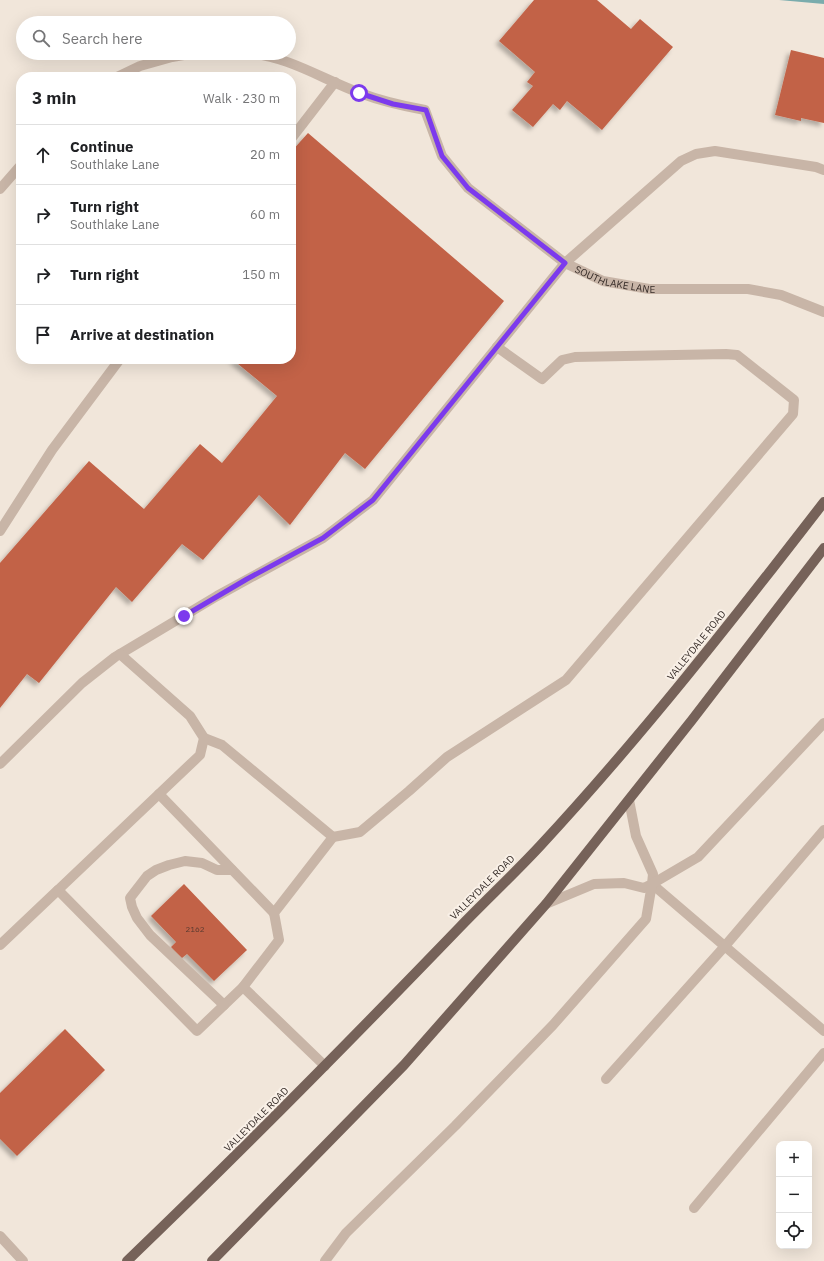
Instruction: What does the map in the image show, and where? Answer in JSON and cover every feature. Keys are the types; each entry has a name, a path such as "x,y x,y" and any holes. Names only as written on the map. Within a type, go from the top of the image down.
{"main road":[{"name":"VALLEYDALE ROAD","path":"127,1261 209,1183 550,835 654,716 824,502"},
{"path":"212,1261 404,1065 546,904 629,800 824,548"}],"street":[{"path":"128,72 140,66 161,60"},
{"name":"SOUTHLAKE LANE","path":"279,60 287,62 359,93 393,104 426,110 442,156 468,188 565,263 603,281 649,289 748,289 781,295 824,312"},
{"path":"296,133 335,82"},
{"path":"0,764 82,683 120,654 217,596 323,538 373,500 565,263 681,161 696,154 715,151 816,167 824,170"},
{"path":"0,189 16,170"},
{"path":"274,913 333,837 360,832 447,757 566,680 793,414 794,400 737,355 575,357 562,360 542,379 497,348"},
{"path":"0,531 52,450 116,364"},
{"path":"120,654 190,716 204,738 222,745 333,837"},
{"path":"546,904 594,884 624,883 644,888 698,857 824,723"},
{"path":"0,944 200,755 204,738"},
{"path":"58,890 197,1031 243,987 280,940 274,913 159,794"},
{"path":"325,1261 346,1233 455,1126 553,1025 646,919 653,874 636,836 629,800"},
{"path":"606,1079 725,946 824,830"},
{"path":"224,1005 150,935 137,918 130,898 147,876 156,870 169,865 185,861 202,863 217,870 232,870"},
{"path":"652,884 824,1031"},
{"path":"243,987 325,1066"},
{"path":"694,1208 824,1053"},
{"path":"0,1236 23,1261"}],"water":[{"path":"779,0 824,0 824,4"}],"building":[{"path":"534,0 597,0 631,29 640,19 673,47 602,130 567,101 560,110 553,104 533,127 512,110 533,86 527,82 535,72 499,41"},
{"path":"791,50 824,58 824,123 801,118 801,121 775,115"},
{"path":"308,133 504,301 365,469 345,453 290,525 259,495 203,560 182,544 132,602 116,587 39,683 27,674 0,708 0,563 89,461 144,509 200,444 222,463 277,396 238,364 296,364 296,146"},
{"path":"184,884 247,950 214,981 187,954 182,958 171,947 176,942 151,916"},
{"path":"65,1029 105,1070 17,1156 0,1139 0,1093"}],"route":[{"path":"184,616 247,579 323,538 373,500 565,263 468,188 442,156 426,110 393,104 359,93"}]}
